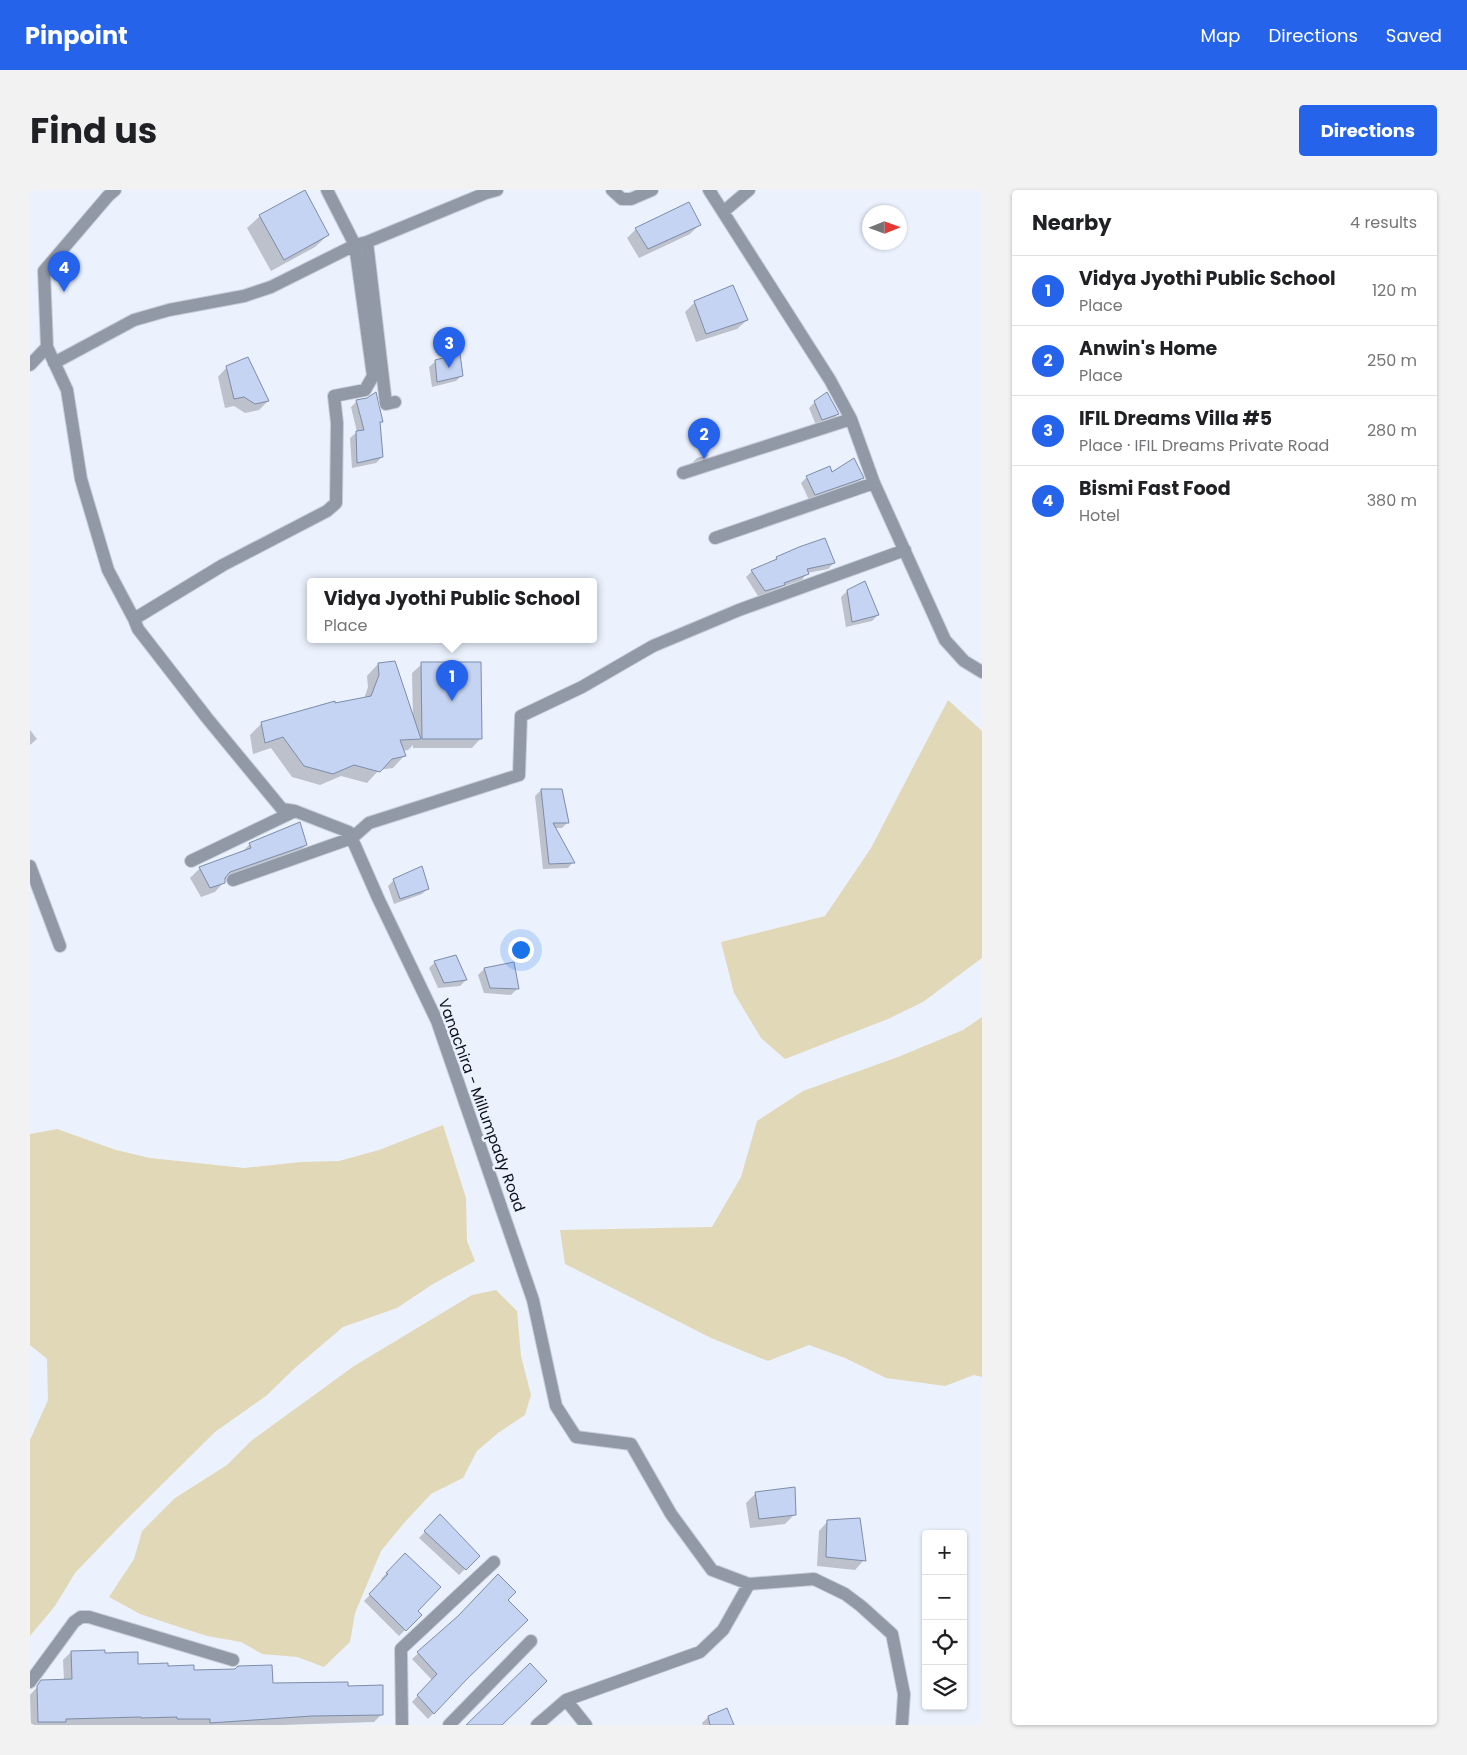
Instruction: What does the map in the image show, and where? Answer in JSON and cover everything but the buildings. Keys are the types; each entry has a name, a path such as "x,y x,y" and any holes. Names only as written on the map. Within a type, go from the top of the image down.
{"street":[{"path":"115,190 44,271 47,347 67,390 81,479 108,570 138,629 206,718 282,809 295,811 349,832 352,838"},
{"path":"327,190 361,244 378,377 386,404 395,402"},
{"path":"612,190 622,199 631,199 652,190"},
{"path":"709,190 830,380 851,419 874,483 945,640 964,661 982,672"},
{"path":"723,212 749,190"},
{"path":"54,363 134,320 169,310 244,296 271,287 361,244 489,191"},
{"path":"30,365 47,347"},
{"path":"134,619 223,565 327,511 336,504 337,423 334,396 364,390 378,377"},
{"path":"683,473 851,419"},
{"path":"715,538 874,483"},
{"path":"233,880 352,838 369,823 519,775 521,716 582,686 653,646 739,610 905,550"},
{"path":"191,861 295,811"},
{"name":"Vanachira - Millumpady Road","path":"352,838 378,898 437,1021 533,1300 556,1406 576,1437 632,1444 672,1514 712,1570 749,1584 814,1579 845,1594 862,1606 892,1634 904,1694 902,1725"},
{"path":"30,866 60,946"},
{"path":"402,1725 401,1649 494,1562"},
{"path":"537,1725 566,1700 700,1652 723,1630 749,1584"},
{"path":"30,1682 74,1622 89,1617 232,1660"},
{"path":"449,1725 531,1641"},
{"path":"566,1700 586,1725"}],"shaded area":[{"path":"948,700 982,731 982,958 923,1002 888,1019 785,1059 761,1038 734,993 721,942 825,916 871,848"},
{"path":"982,1017 982,1377 974,1375 945,1386 886,1378 845,1358 809,1345 768,1361 711,1338 565,1264 560,1230 712,1227 741,1177 757,1121 803,1091 898,1057 963,1030"},
{"path":"443,1125 466,1198 467,1241 475,1261 433,1284 397,1308 343,1327 296,1367 266,1396 215,1432 75,1573 55,1606 30,1636 30,1440 48,1400 47,1359 30,1345 30,1134 57,1129 116,1150 150,1158 244,1168 301,1162 339,1161 379,1150"},
{"path":"496,1290 517,1311 521,1356 531,1395 525,1415 498,1433 477,1451 463,1478 431,1494 381,1551 355,1613 350,1642 324,1667 297,1657 262,1654 241,1642 207,1636 140,1614 109,1597 134,1559 142,1531 175,1498 227,1465 251,1441 354,1366 472,1295"}],"place":[{"name":"Bismi Fast Food","path":"64,292"},
{"name":"IFIL Dreams Villa #5","path":"449,368"},
{"name":"Anwin's Home","path":"704,459"},
{"name":"Vidya Jyothi Public School","path":"452,701"}]}
